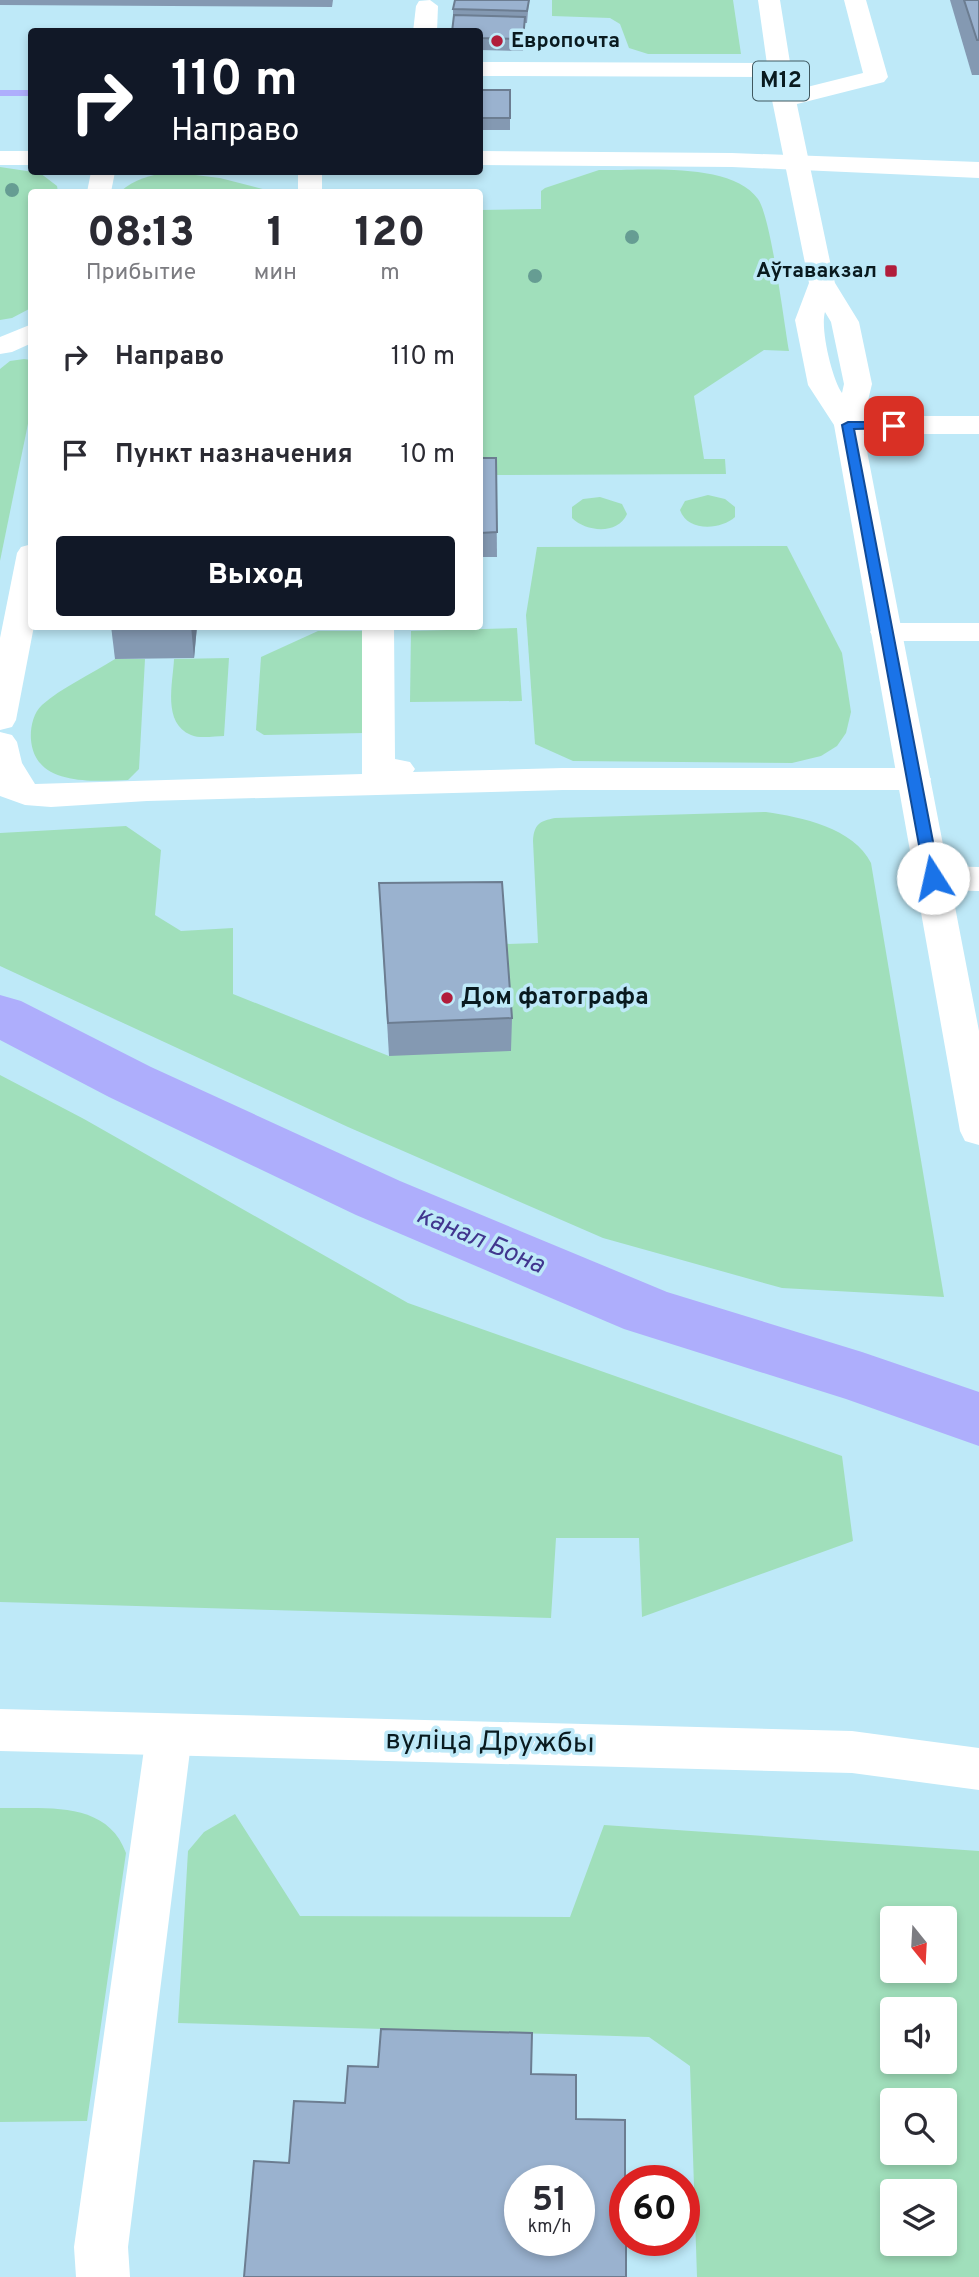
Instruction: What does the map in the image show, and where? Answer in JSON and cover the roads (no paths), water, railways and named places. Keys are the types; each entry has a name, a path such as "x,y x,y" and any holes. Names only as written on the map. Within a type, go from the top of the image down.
{"main road":[{"name":"М12","path":"769,0 784,100 822,283 809,320 811,331 822,385 848,425 979,1131"},
{"path":"784,100 876,77 855,0"},
{"path":"425,28 427,6"},
{"path":"483,69 779,70"},
{"path":"0,158 28,158"},
{"path":"483,158 796,162 979,170"},
{"path":"2,346 28,334"},
{"path":"848,425 979,425"},
{"path":"0,719 28,574"},
{"path":"378,630 379,785"},
{"path":"886,632 979,632"},
{"path":"0,742 13,789 51,796 147,790 563,779 914,779"},
{"path":"933,878 979,879"},
{"name":"вуліца Дружбы","path":"0,1730 852,1752 979,1769"},
{"path":"103,2277 103,2234 169,1735"}],"waterway":[{"path":"0,93 28,93"},
{"name":"канал Бона","path":"0,1015 130,1082 378,1198 647,1311 862,1378 979,1419"}],"place":[{"name":"Европочта","path":"497,41"},
{"name":"Аўтавакзал","path":"891,271"},
{"name":"Дом фатографа","path":"447,998"}]}
